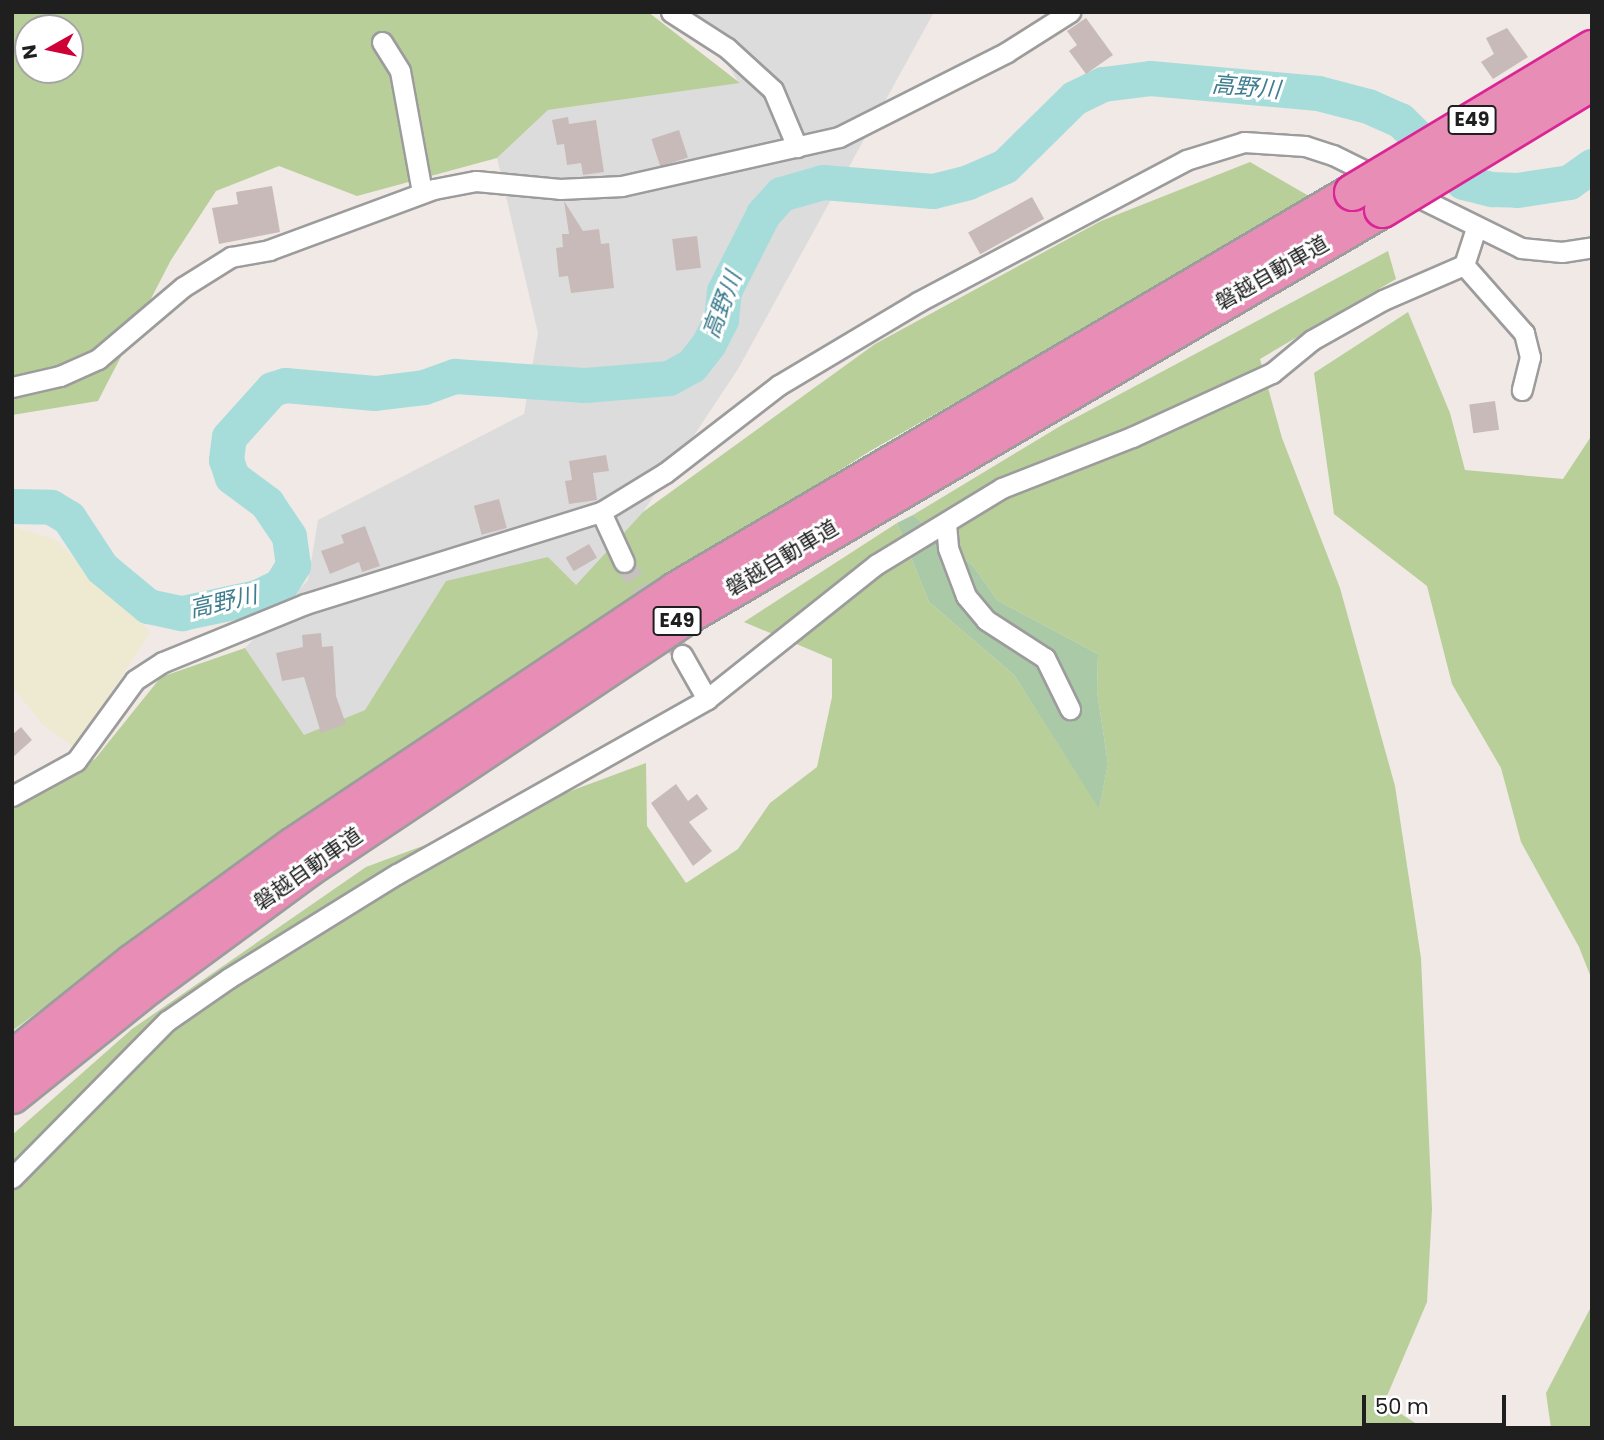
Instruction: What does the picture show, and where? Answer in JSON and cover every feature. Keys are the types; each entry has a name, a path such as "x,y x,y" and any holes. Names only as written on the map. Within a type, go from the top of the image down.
{"highway":[{"name":"磐越自動車道","path":"12,1058 132,962 293,845 640,612 1592,48"},
{"name":"磐越自動車道","path":"12,1095 149,985 308,868 663,631 1382,209 1592,82"}],"street":[{"path":"671,12 727,48 773,90 797,147"},
{"path":"12,387 60,376 98,359 183,287 231,257 268,250 422,192 476,181 560,189 622,186 839,137 1007,52 1070,12"},
{"path":"382,42 400,71 422,192"},
{"path":"12,796 76,761 135,680 163,662 305,604 601,512 665,473 791,378 929,296 1186,160 1244,142 1305,146 1333,155 1476,229 1521,248 1562,252 1592,247"},
{"path":"12,1178 167,1021 229,978 397,874 707,699 877,564 1002,488 1132,437 1272,373 1312,340 1383,300 1464,265 1476,229"},
{"path":"1464,265 1524,333 1530,357 1522,390"},
{"path":"601,512 624,562"},
{"path":"946,524 948,548 966,596 986,620 1045,658 1070,709"},
{"path":"682,655 707,699"}],"shaded area":[{"path":"694,12 934,12 738,369 643,512 575,586 365,710 304,736 245,648 308,580 318,520 524,414 538,333 497,158 548,110 739,83"},
{"path":"12,526 56,540 150,632 76,748 43,725 12,686"}],"green space":[{"path":"12,12 648,12 740,83 548,110 497,158 357,196 279,166 216,191 171,260 98,401 12,415"},
{"path":"1250,162 1314,199 870,451 626,606 328,799 12,1031 12,806 95,759 161,677 245,648 304,735 365,710 446,581 548,557 576,585 643,512 875,344 1101,221"},
{"path":"1388,251 1396,279 1260,359 1282,438 1340,588 1395,786 1421,958 1432,1209 1427,1302 1384,1403 1423,1428 12,1428 12,1135 132,1029 366,867 646,763 647,826 686,883 738,849 770,803 817,767 832,697 832,659 744,622 897,523 929,602 1014,675 1099,808 1108,764 1097,691 1098,654 997,600 974,567 913,515 1062,425"},
{"path":"1408,312 1450,413 1465,470 1563,479 1592,435 1592,980 1579,947 1521,842 1501,768 1452,684 1427,586 1334,514 1314,373"},
{"path":"913,515 974,567 997,600 1098,654 1097,691 1108,764 1099,809 1014,675 929,602 897,523"},
{"path":"1592,1305 1592,1428 1551,1428 1546,1393"}],"building":[{"path":"1086,18 1113,55 1086,74 1069,51 1077,45 1067,31"},
{"path":"1507,28 1528,57 1493,79 1481,62 1494,54 1486,38"},
{"path":"568,117 569,124 596,120 604,172 583,175 581,163 567,165 564,144 557,145 552,120"},
{"path":"679,130 688,158 660,167 651,139"},
{"path":"272,186 280,232 219,244 212,208 238,204 236,192"},
{"path":"1032,197 1044,219 980,254 968,232"},
{"path":"564,201 583,231 599,229 601,244 609,243 614,288 571,293 568,276 559,277 556,248 563,247 562,234 569,234"},
{"path":"697,236 701,268 676,271 672,239"},
{"path":"1495,401 1499,430 1473,433 1469,405"},
{"path":"606,455 609,471 593,473 597,500 569,504 565,481 572,480 569,461"},
{"path":"499,499 507,528 482,535 474,506"},
{"path":"365,526 380,566 362,572 359,562 330,574 321,551 344,543 341,535"},
{"path":"589,544 597,558 574,571 566,558"},
{"path":"321,633 322,647 333,646 336,696 346,724 321,733 304,677 282,681 276,653 303,647 302,635"},
{"path":"21,727 32,740 12,758 12,735"},
{"path":"676,784 688,801 697,794 708,809 689,822 712,851 693,866 651,803"}],"waterway":[{"name":"高野川","path":"12,506 51,507 69,518 102,568 148,606 182,613 257,597 280,586 293,565 289,536 267,503 232,477 226,460 229,437 272,389 285,385 375,393 424,387 455,376 585,385 669,378 692,365 709,343 721,319 724,291 763,214 781,194 823,182 933,191 968,182 1005,166 1074,98 1103,84 1150,78 1318,93 1368,106 1400,120 1463,182 1492,189 1517,190 1569,182 1592,166"}],"tunnel":[{"path":"624,562 682,655"}]}
